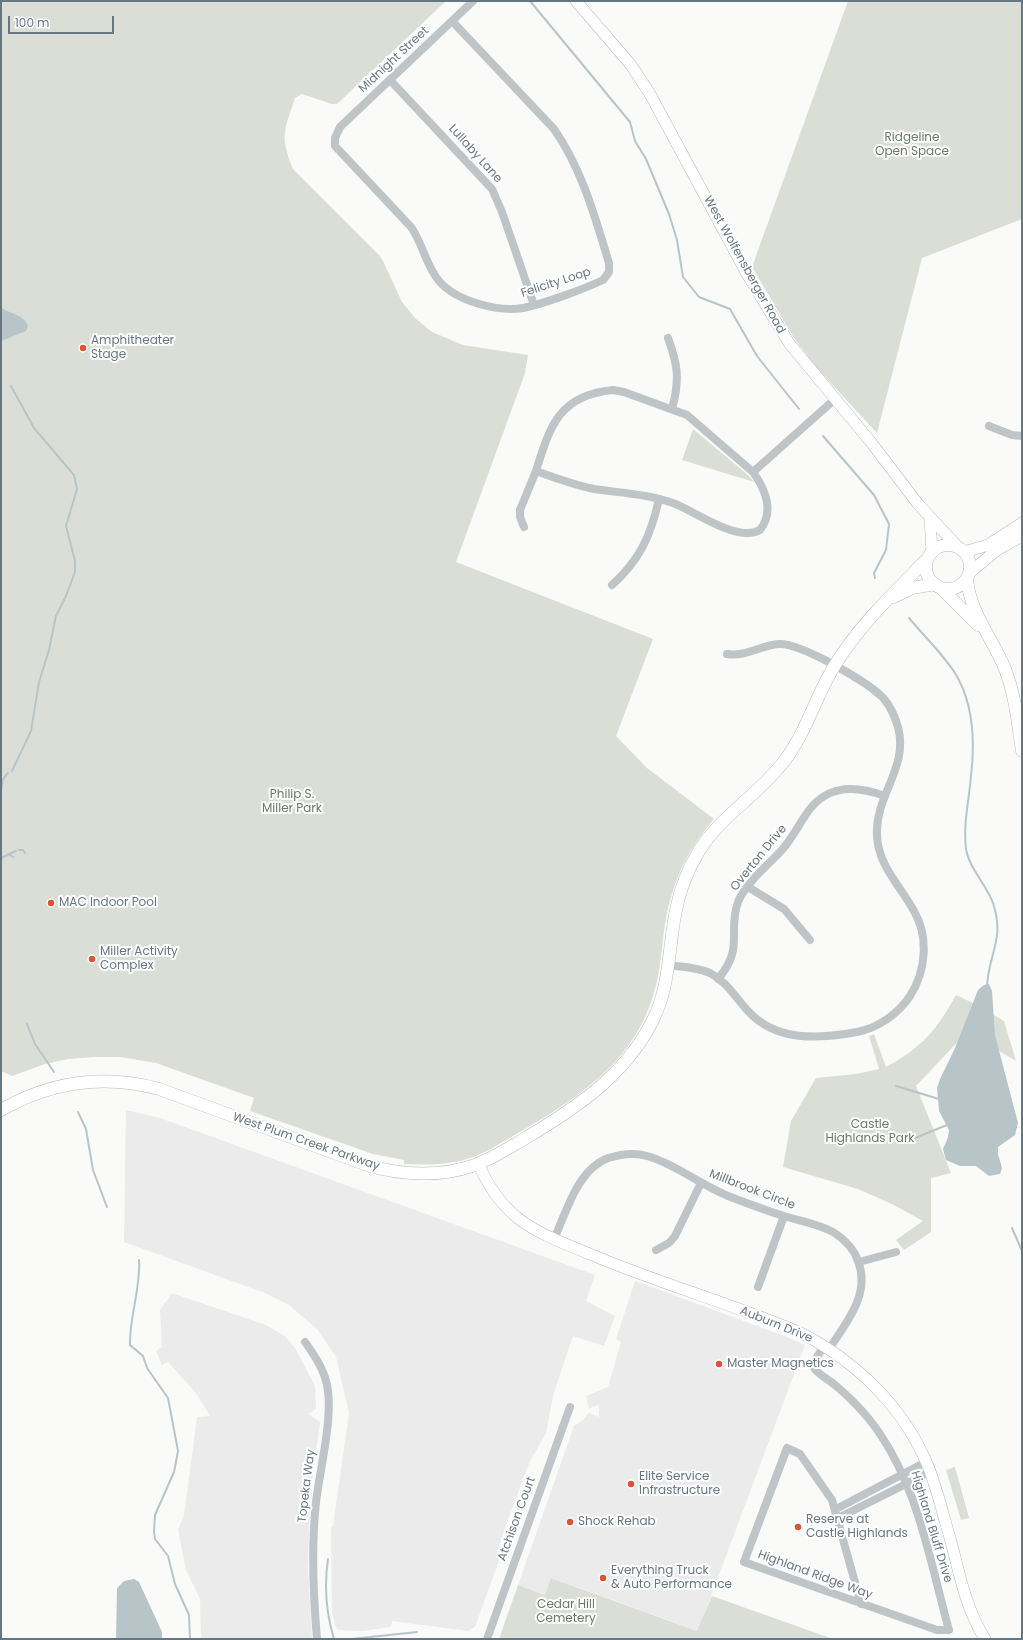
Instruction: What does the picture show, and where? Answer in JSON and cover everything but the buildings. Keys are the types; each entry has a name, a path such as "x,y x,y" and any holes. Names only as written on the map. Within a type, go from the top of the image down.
{"main road":[{"name":"West Wolfensberger Road","path":"576,1 623,55 650,94 746,274 789,343 834,400 863,432 930,517 961,550"},
{"path":"930,517 931,555 927,572 938,586 987,633"},
{"path":"931,555 944,546 961,550 988,545 1022,523"},
{"path":"938,586 955,588 997,550 1022,536"},
{"path":"961,550 969,561 968,576 970,598 987,633 996,647 1006,672 1022,751"},
{"name":"West Plum Creek Parkway","path":"1,1110 27,1096 52,1088 83,1082 119,1081 159,1090 380,1168 404,1172 431,1173 462,1168 478,1163 547,1125 574,1108 612,1077 634,1052 652,1022 662,995 678,900 692,863 718,827 784,762 800,737 834,666 864,624 931,555"},
{"name":"West Plum Creek Parkway","path":"883,604 912,588 938,586"},
{"name":"Auburn Drive","path":"478,1163 496,1194 510,1211 530,1226 554,1239 632,1271 791,1329 826,1347 858,1370 882,1394 906,1425 928,1467 970,1607 985,1639"}],"street":[{"name":"Midnight Street","path":"334,138 340,127 473,1"},
{"name":"Felicity Loop","path":"334,138 337,149 412,227 420,239 433,273 444,287 462,298 484,304 515,308 534,305 603,280 609,272 609,263 577,169 565,145 554,129 452,21"},
{"name":"Lullaby Lane","path":"390,80 492,189 502,212 534,305"},
{"path":"668,338 676,360 678,376 676,395 672,409"},
{"path":"524,527 520,517 520,510 536,471 544,444 556,417 574,401 600,391 613,390 624,392 672,409 695,421 753,472 765,492 768,510 764,525 750,534 726,528 673,503 660,499 582,486 536,471"},
{"path":"753,472 834,400"},
{"path":"989,426 1012,435 1022,436"},
{"path":"612,585 623,576 649,537 660,499"},
{"path":"668,965 698,969 718,979 728,986 748,1012 756,1019 774,1030 794,1036 809,1037 866,1030 888,1019 901,1007 911,994 919,978 923,955 923,936 914,910 887,870 878,845 877,827 885,796 896,771 901,752 900,733 894,715 885,700 872,688 807,650 784,644 771,645 744,654 727,654"},
{"name":"Overton Drive","path":"718,979 729,965 733,955 735,914 739,900 748,887 793,838 810,810 826,795 844,789 853,788 870,791 885,796"},
{"path":"748,887 784,909 810,940"},
{"name":"Millbrook Circle","path":"554,1239 583,1177 593,1167 607,1159 628,1154 648,1156 727,1196 834,1233 851,1248 859,1262 862,1279 857,1304 826,1347"},
{"path":"656,1250 669,1242 675,1236 701,1183"},
{"path":"758,1287 784,1216"},
{"path":"859,1262 896,1252"},
{"name":"Topeka Way","path":"305,1342 315,1356 323,1373 329,1401 313,1536 313,1585 317,1639"},
{"name":"Highland Bluff Drive","path":"826,1347 815,1360 814,1368 843,1391 868,1418 884,1439 904,1474 949,1630"},
{"name":"Atchison Court","path":"487,1639 570,1407"},
{"name":"Highland Ridge Way","path":"836,1510 830,1494 800,1454 787,1448 744,1562 937,1630 949,1630"},
{"path":"861,1604 836,1510 904,1474 928,1467"},
{"path":"838,1518 907,1483 928,1467"}],"shaded area":[{"path":"1,307 20,316 28,326 26,331 1,341"},
{"path":"989,984 992,991 995,1035 1018,1123 1015,1135 998,1147 998,1154 1002,1168 1000,1174 989,1176 976,1166 960,1166 946,1160 943,1149 949,1130 939,1111 937,1088 978,990 984,985"},
{"path":"126,1110 160,1118 595,1275 586,1301 615,1316 604,1346 573,1336 553,1396 546,1433 530,1461 508,1520 499,1546 504,1547 475,1627 468,1631 392,1621 391,1627 363,1631 337,1630 332,1614 331,1526 333,1526 349,1413 336,1357 317,1329 289,1305 265,1293 124,1242"},
{"path":"635,1281 805,1345 698,1631 552,1578 545,1595 518,1585 574,1426 583,1420 589,1413 599,1417 599,1406 596,1405 589,1409 586,1396 608,1387 621,1342 616,1339"},
{"path":"172,1293 266,1325 285,1336 295,1348 315,1386 316,1409 308,1414 320,1422 309,1504 308,1568 312,1639 201,1639 200,1599 186,1570 178,1530 184,1515 197,1417 210,1416 196,1393 168,1362 162,1365 156,1351 162,1347 160,1310"},
{"path":"134,1579 139,1582 162,1632 162,1639 116,1639 117,1588 124,1581"}],"green space":[{"name":"Philip S. Miller Park","path":"1,1 446,1 337,104 332,104 302,94 295,98 286,125 285,133 286,148 289,158 293,169 379,255 402,302 416,319 432,332 463,345 528,355 525,373 456,562 653,639 616,736 647,768 714,819 695,844 680,871 670,900 656,987 640,1027 628,1046 613,1064 578,1095 538,1121 493,1148 480,1154 459,1161 444,1163 404,1164 404,1160 373,1154 250,1111 254,1098 156,1063 121,1057 95,1057 68,1059 45,1064 12,1076 1,1071"},
{"name":"Ridgeline Open Space","path":"848,1 1022,1 1022,219 922,258 877,433 816,367 794,338 752,267"},
{"path":"693,429 748,475 754,482 682,460"},
{"name":"Castle Highlands Park","path":"956,995 977,1005 1004,1021 1016,1061 967,1032 916,1086 951,1173 931,1178 931,1232 904,1250 896,1240 923,1221 894,1205 858,1189 783,1167 791,1121 816,1078 856,1074 879,1069 869,1036 874,1034 886,1067 909,1053 927,1037 942,1018"},
{"path":"955,1467 969,1518 961,1520 946,1470"},
{"name":"Cedar Hill Cemetery","path":"551,1578 697,1631 712,1596 833,1639 499,1639 518,1585 545,1595"}],"waterway":[{"path":"530,1 630,122 635,141 646,159 669,214 677,240 683,277 699,297 730,309 757,356 799,409"},
{"path":"11,386 34,428 74,475 77,489 66,526 75,561 75,572 66,596 56,616 49,650 39,682 31,731 22,750"},
{"path":"823,436 874,495 889,524 886,550 874,573 875,578"},
{"path":"909,618 955,673 966,697 972,723 973,750 965,840 970,863 990,896 996,916 997,936 990,964 987,986"},
{"path":"12,771 21,752"},
{"path":"1,790 3,779 8,773"},
{"path":"19,850 23,850 25,853"},
{"path":"1,858 16,851"},
{"path":"8,854 13,857"},
{"path":"27,1024 35,1044 54,1072"},
{"path":"896,1086 939,1099"},
{"path":"78,1112 86,1129 93,1170 107,1207"},
{"path":"915,1138 947,1125"},
{"path":"1012,1228 1022,1251"},
{"path":"139,1260 138,1281 131,1324 130,1345 143,1356 147,1368 168,1398 178,1451 174,1472 155,1515 154,1532 155,1539 168,1556 175,1584 189,1615 190,1639"},
{"path":"328,1559 326,1599 334,1639"},
{"path":"352,1639 417,1632"}],"place":[{"name":"Amphitheater Stage","path":"83,348"},
{"name":"MAC Indoor Pool","path":"51,903"},
{"name":"Miller Activity Complex","path":"92,959"},
{"name":"Master Magnetics","path":"719,1364"},
{"name":"Elite Service Infrastructure","path":"631,1484"},
{"name":"Shock Rehab","path":"570,1522"},
{"name":"Reserve at Castle Highlands","path":"798,1527"},
{"name":"Everything Truck & Auto Performance","path":"603,1578"}]}
